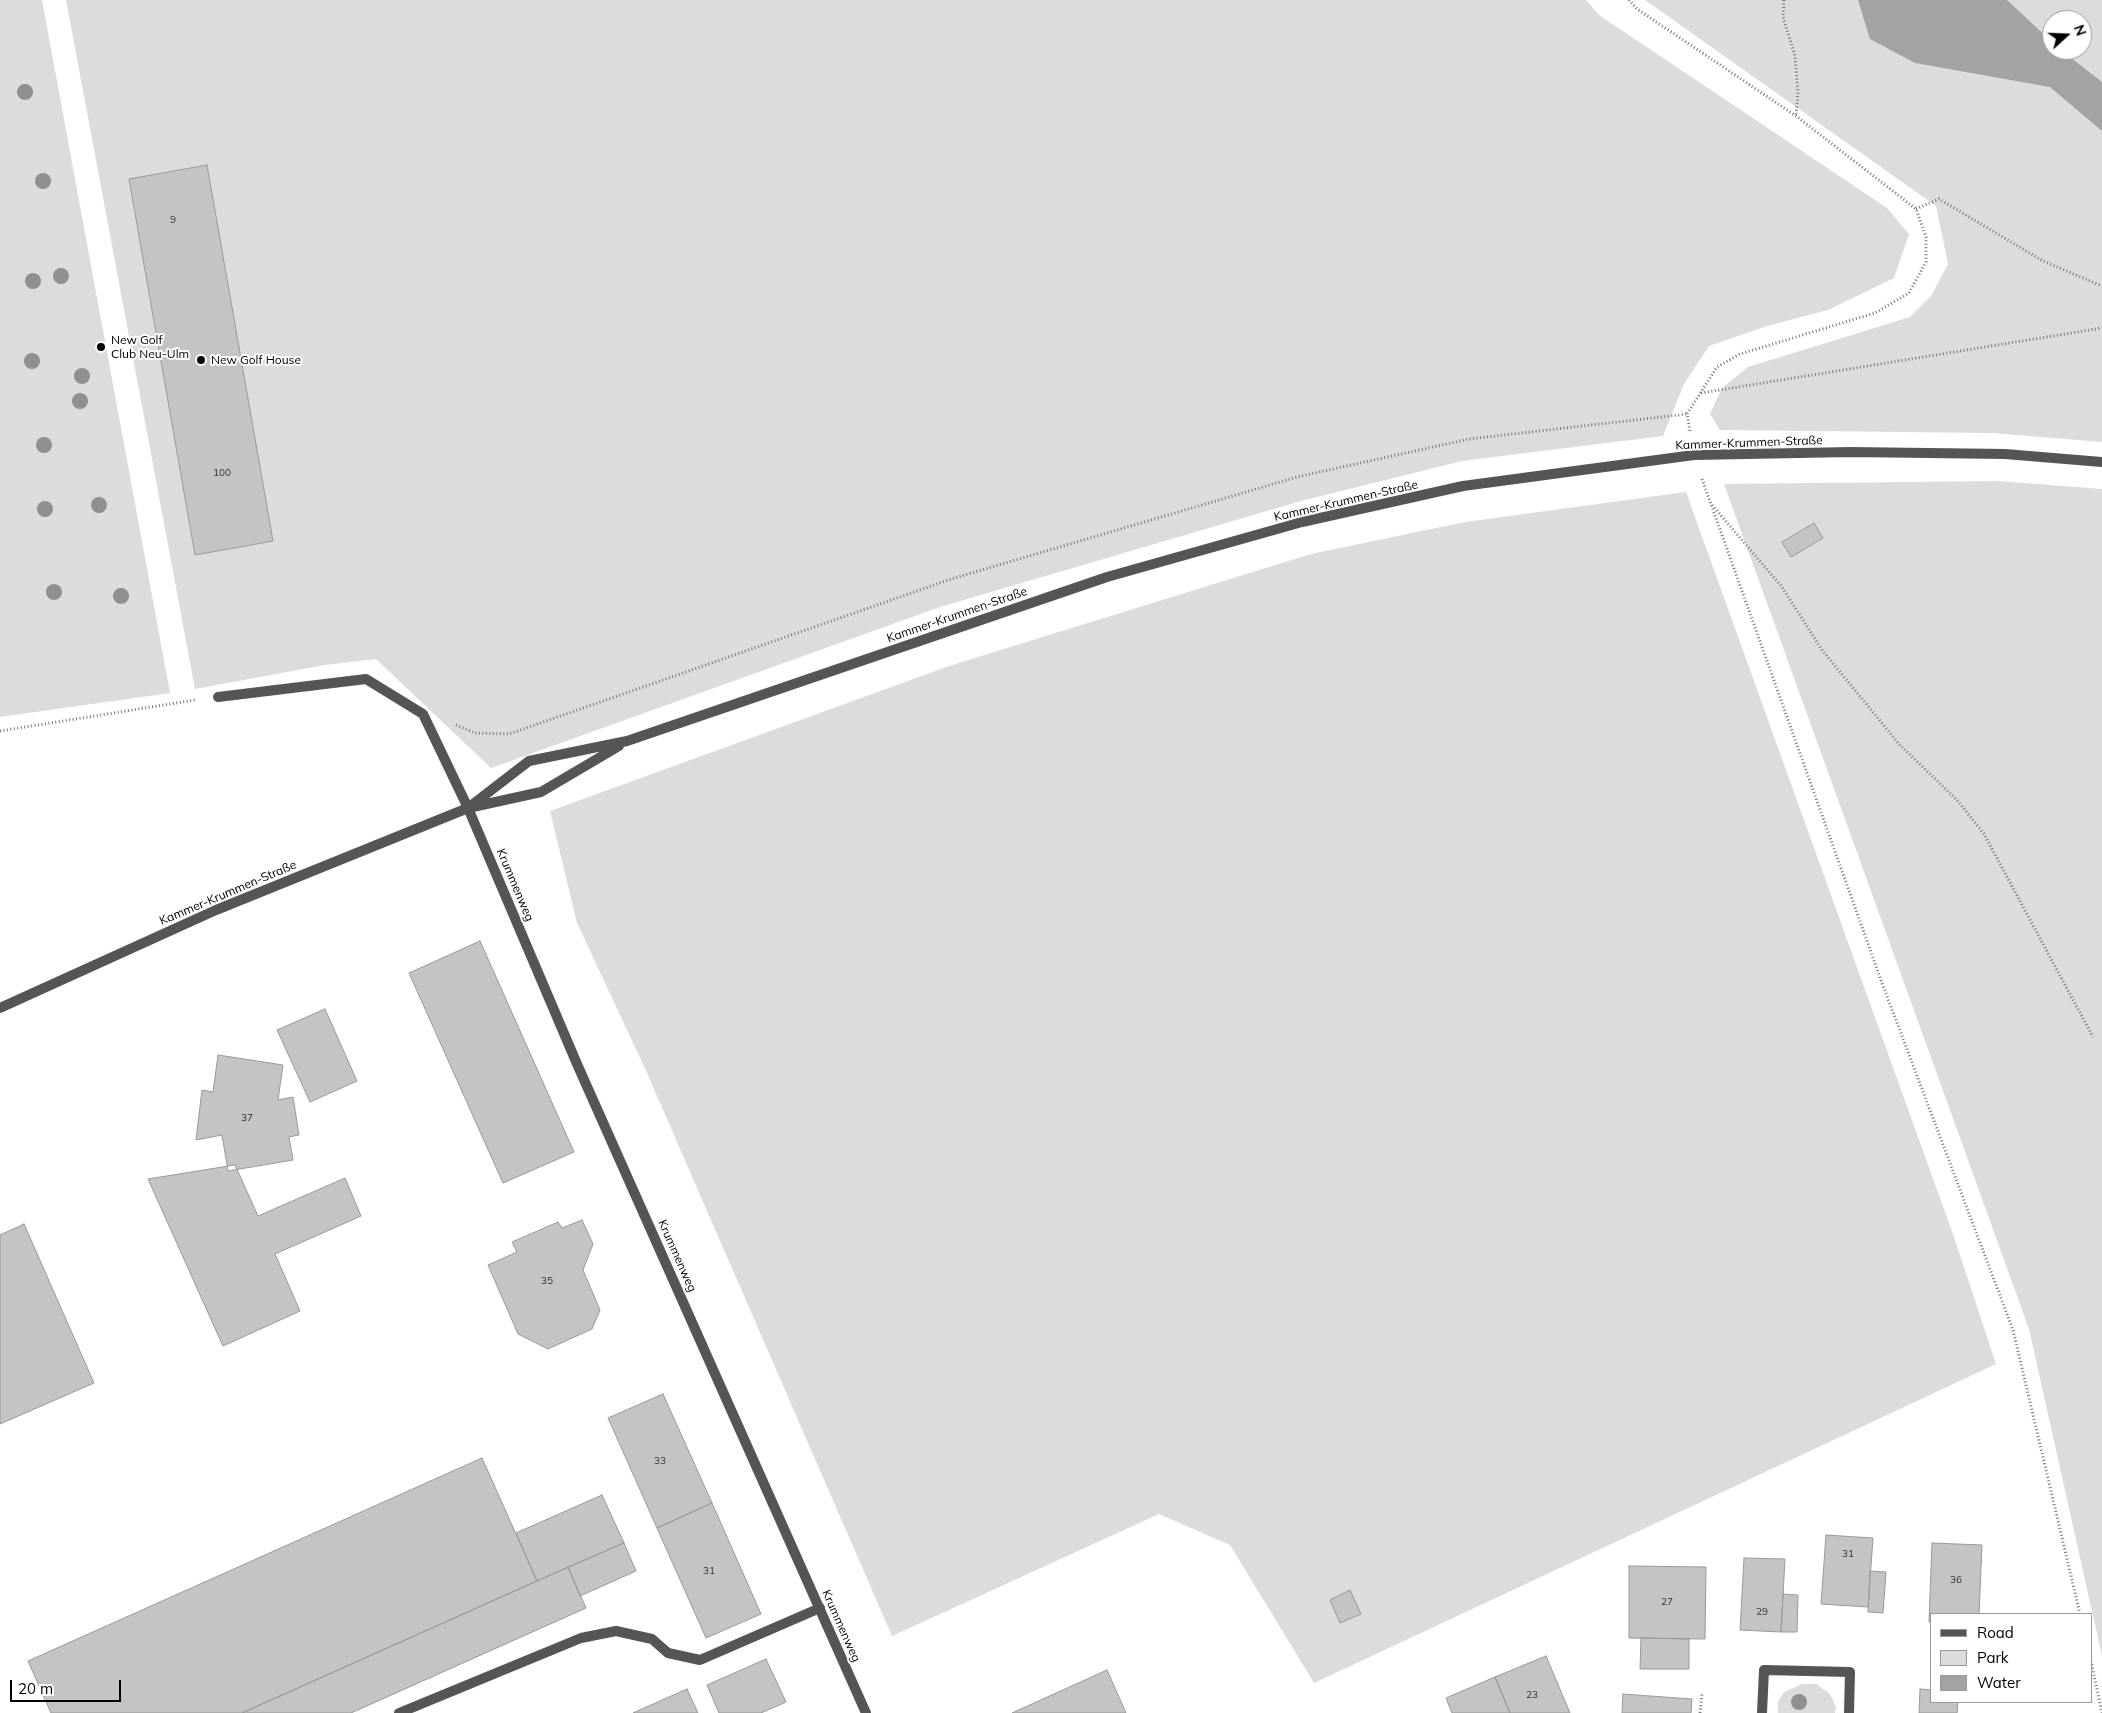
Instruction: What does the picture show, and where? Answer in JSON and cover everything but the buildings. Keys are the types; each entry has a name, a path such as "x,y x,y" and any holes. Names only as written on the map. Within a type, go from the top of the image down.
{"street":[{"name":"Kammer-Krummen-Straße","path":"468,808 529,761 627,741 1107,577 1302,522 1463,486 1694,455 1860,452 2005,454 2102,462"},
{"path":"218,697 366,679 423,714 468,808"},
{"name":"Kammer-Krummen-Straße","path":"0,1008 216,910 468,808 541,792 627,741"},
{"name":"Krummenweg","path":"468,808 577,1064 866,1713"},
{"path":"399,1713 581,1638 616,1631 652,1639 668,1653 700,1660 820,1608"},
{"path":"1762,1713 1764,1670 1850,1672 1849,1713"}],"path":[{"path":"423,714 476,732 509,734 951,579 1297,477 1469,439 1687,414 1717,367 1740,354 1875,313 1909,293 1926,262 1926,237 1916,209 1796,116 1637,9 1629,0"},
{"path":"1784,0 1784,17 1795,56 1798,92 1796,116"},
{"path":"1916,209 1939,199 2043,261 2102,286"},
{"path":"1700,393 2102,328"},
{"path":"2080,1613 2013,1330 1882,983 1710,502 1782,587 1822,650 1899,744 1957,800 1984,834 2093,1038"},
{"path":"0,731 218,697"},
{"path":"2092,1667 2102,1713"},
{"path":"1700,1713 1702,1693"}],"green space":[{"name":"New Golf Club Neu-Ulm","path":"0,0 42,0 170,693 0,717"},
{"name":"New Golf Club Neu-Ulm","path":"66,0 1586,0 1599,15 1887,208 1909,234 1894,278 1828,310 1767,326 1709,346 1684,384 1663,436 1462,461 1301,501 940,607 491,768 376,659 325,665 195,689","holes":["206,165 273,541 195,555 129,179"]},
{"path":"1645,0 2102,0 2102,442 1992,433 1720,430 1710,414 1722,388 1748,367 1910,317 1931,296 1948,264 1936,206"},
{"path":"1998,481 2102,489 2102,1656 2029,1329 1724,484"},
{"path":"1686,492 1954,1237 1996,1364 1314,1683 1230,1545 1159,1514 892,1636 647,1073 577,923 550,811 952,665 1311,554 1465,522"},
{"path":"1802,1684 1816,1684 1830,1694 1836,1707 1835,1713 1778,1713 1778,1702 1784,1692"}],"water":[{"path":"1858,0 2007,0 2042,33 2042,60 2074,60 2102,82 2102,131 2050,87 1915,63 1870,39"}],"place":[{"name":"New Golf Club Neu-Ulm","path":"101,347"},
{"name":"New Golf House","path":"201,360"}]}
